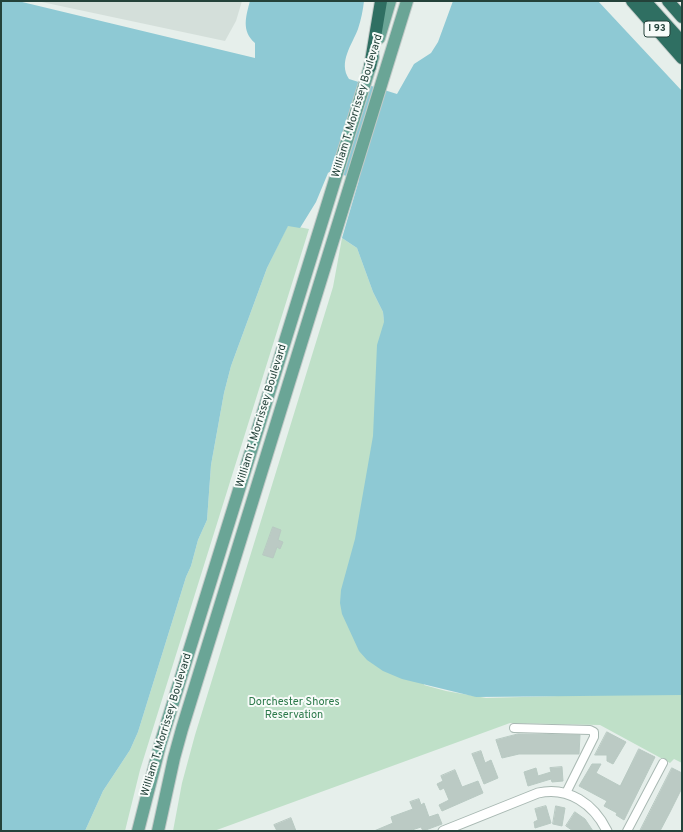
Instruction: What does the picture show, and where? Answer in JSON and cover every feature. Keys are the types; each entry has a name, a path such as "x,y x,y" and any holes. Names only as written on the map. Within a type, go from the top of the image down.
{"highway":[{"path":"370,67 381,1"},
{"name":"I 93","path":"632,1 682,58"},
{"name":"I 93","path":"645,1 682,42"},
{"name":"I 93","path":"652,1 682,34"},
{"name":"I 93","path":"668,1 682,17"}],"main road":[{"name":"William T. Morrissey Boulevard","path":"138,831 154,766 390,1"},
{"name":"William T. Morrissey Boulevard","path":"158,831 172,765 181,732 384,71 407,1"}],"street":[{"path":"514,728 590,730 594,732 594,737 566,793"},
{"path":"627,831 663,763"},
{"path":"443,831 538,793 553,791 566,793 581,800 591,809 607,831"}],"shaded area":[{"path":"37,1 242,1 236,21 225,41"}],"green space":[{"path":"288,225 309,229 140,770 125,831 85,831 103,791 130,750 138,732 198,540 207,520 211,465 224,393 231,366 267,268"},
{"name":"Dorchester Shores Reservation","path":"342,238 357,248 373,292 383,312 424,685 446,691 486,698 631,694 682,695 682,763 674,759 670,763 600,725 510,723 214,831 173,831 182,783 195,735 333,287"}],"water":[{"path":"1,1 18,1 255,58 255,43 246,28 246,18 250,1 364,1 359,26 345,60 346,73 349,79 397,94 414,64 431,53 438,42 453,1 598,1 682,91 682,695 476,697 402,679 383,671 367,660 359,651 342,614 340,603 341,590 355,539 373,436 377,345 384,322 383,312 373,292 357,248 342,238 359,180 331,171 328,173 316,202 300,228 288,226 267,268 231,366 224,393 211,465 207,520 198,540 138,732 130,750 103,791 85,831 1,831"}],"building":[{"path":"273,527 281,530 278,540 283,542 280,549 277,547 273,558 263,555"},
{"path":"607,732 626,742 613,764 607,761 607,755 595,755"},
{"path":"518,734 580,735 579,754 519,754 502,758 496,740"},
{"path":"639,749 655,757 624,820 616,815 617,813 604,806 607,801 579,786 592,764 601,764 596,773 620,786"},
{"path":"481,751 485,763 491,760 498,778 484,784 472,754"},
{"path":"562,767 563,781 552,782 551,779 528,786 524,772 536,768 538,776 551,772 550,768"},
{"path":"672,768 682,773 682,788 670,812 660,831 640,831"},
{"path":"455,770 462,787 478,781 483,793 442,811 439,805 449,800 444,788 440,790 437,784 443,781 441,776"},
{"path":"419,799 421,805 424,803 429,817 438,814 442,824 423,831 421,827 409,831 374,831 393,823 391,817 413,809 410,802"},
{"path":"546,806 551,823 535,828 534,822 538,820 535,809"},
{"path":"556,806 565,808 562,826 553,824"},
{"path":"575,812 585,819 593,831 573,831 566,826"},
{"path":"291,818 296,831 277,831 274,825"}]}
